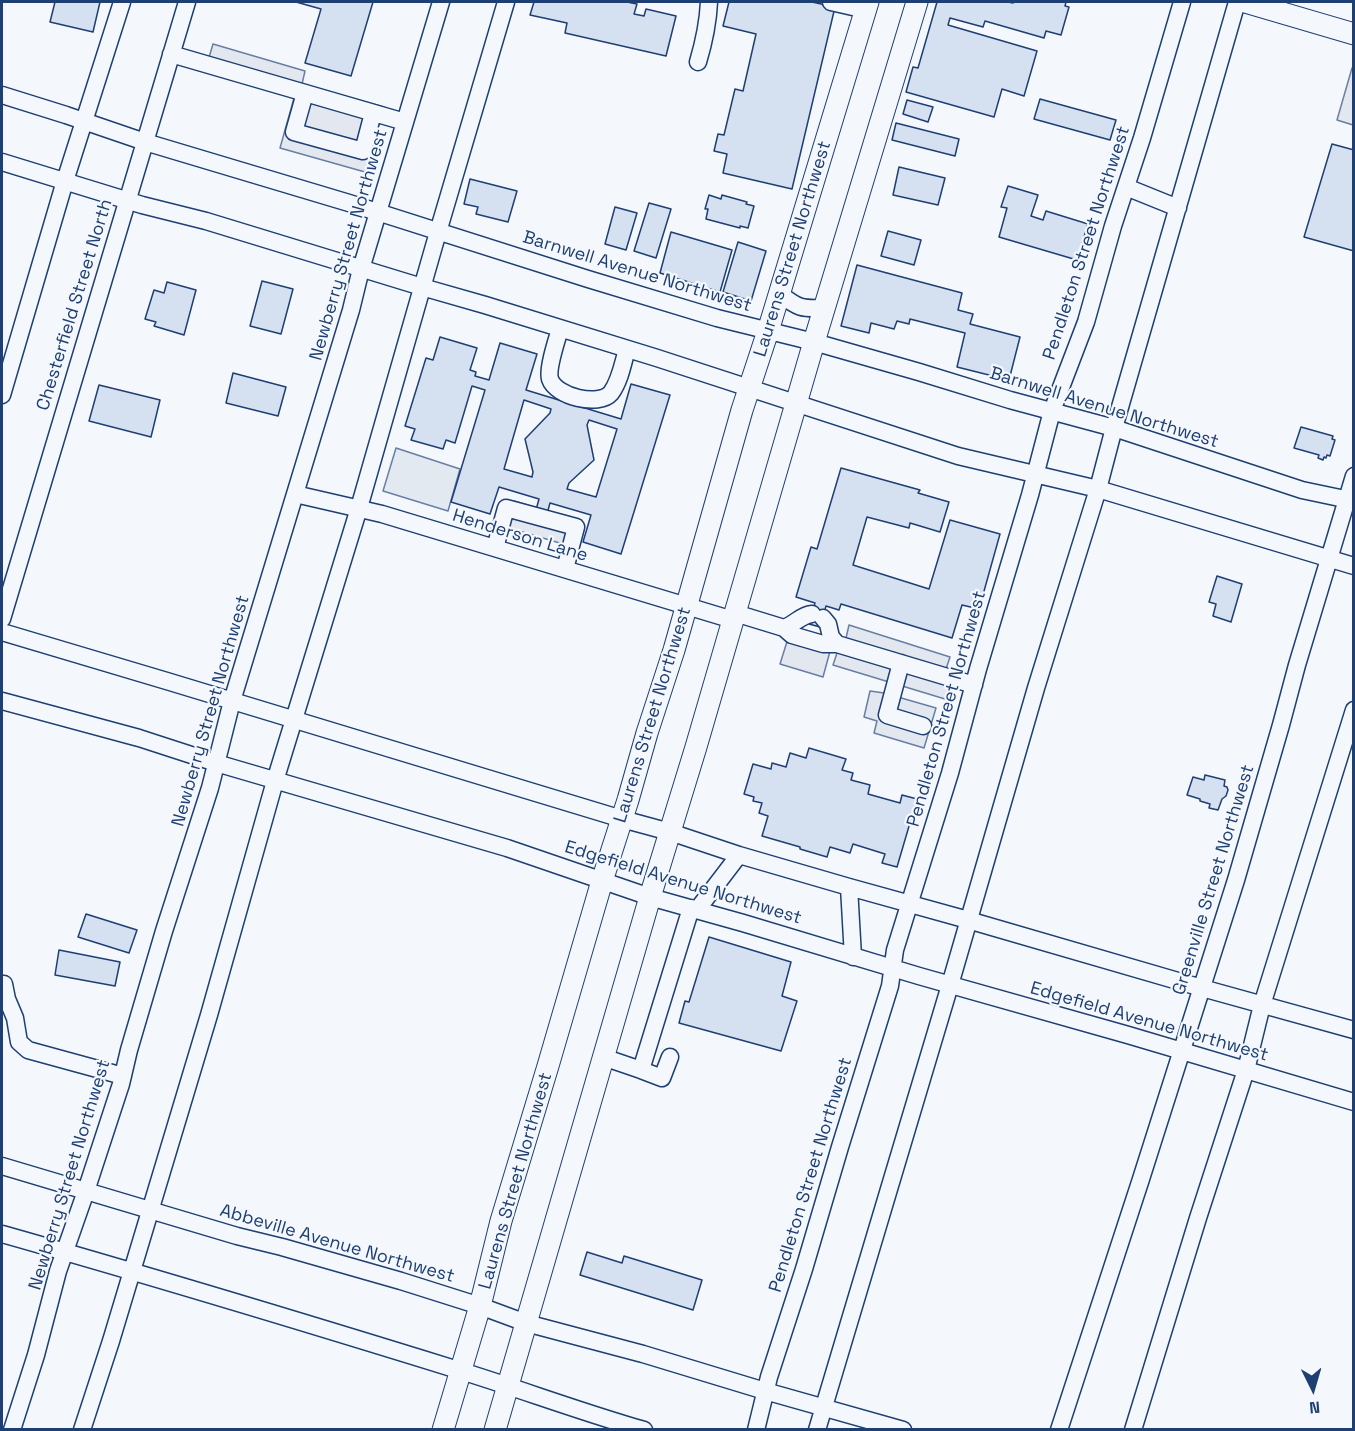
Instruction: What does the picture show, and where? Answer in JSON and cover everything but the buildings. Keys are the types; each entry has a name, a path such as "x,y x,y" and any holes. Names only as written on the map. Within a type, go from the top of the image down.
{"main road":[{"path":"495,1430 650,897 916,2"},
{"path":"1245,2 1353,34"},
{"name":"Laurens Street Northwest","path":"443,1430 480,1306 501,1221 602,881 686,606 739,421 867,6"}],"street":[{"path":"2,394 65,181 122,2"},
{"name":"Chesterfield Street North","path":"2,619 187,2"},
{"name":"Newberry Street Northwest","path":"12,1430 36,1355 58,1270 123,1076 164,931 210,788 232,701 348,321 361,269 441,2"},
{"path":"82,1430 209,1015 275,781 359,508 506,2"},
{"path":"698,62 706,32 709,2"},
{"path":"831,2 867,6"},
{"name":"Pendleton Street Northwest","path":"756,1430 765,1391 890,986 895,950 950,773 1052,411 1086,322 1182,2"},
{"path":"817,1430 1098,489 1237,2"},
{"path":"171,54 405,122"},
{"path":"305,93 294,132 363,151 373,112"},
{"name":"Barnwell Avenue Northwest","path":"2,95 145,142 706,315 920,372 1010,400 1114,428 1302,490 1350,500"},
{"path":"2,162 206,221 627,349 958,456 1098,489 1353,566"},
{"path":"1126,187 1178,208"},
{"path":"780,294 796,306 824,308"},
{"path":"560,329 551,364 550,378 557,390 567,394 597,400 609,395 616,384 627,349"},
{"name":"Greenville Street Northwest","path":"1059,1430 1202,988 1329,559 1350,500 1353,476"},
{"name":"Henderson Lane","path":"295,494 359,508 686,606 784,628 792,635 823,644 837,644 974,685"},
{"path":"495,548 506,508 576,527 565,569"},
{"path":"784,628 802,616 817,616 828,624 831,637 837,644"},
{"path":"2,632 670,832 739,855 1353,1030"},
{"path":"901,663 886,715 923,726"},
{"name":"Edgefield Avenue Northwest","path":"2,701 139,738 275,781 507,848 650,897 1353,1102"},
{"path":"1133,1430 1246,1070 1262,1005 1353,710"},
{"path":"641,1070 694,909 739,855"},
{"path":"849,887 853,957"},
{"path":"2,984 4,984 15,1018 19,1042 28,1050 123,1076"},
{"path":"603,1057 663,1078 670,1057"},
{"name":"Abbeville Avenue Northwest","path":"2,1166 369,1272 480,1306 526,1323 643,1354 903,1430"},
{"path":"2,1234 461,1371 600,1418 644,1430"}],"shaded area":[{"path":"213,44 305,71 302,84 384,107 365,172 280,148 294,98 205,71"},
{"path":"1352,68 1354,68 1353,125 1337,120"},
{"path":"396,448 460,469 448,511 383,491"},
{"path":"514,501 571,518 563,544 506,527"},
{"path":"849,625 950,657 946,669 953,671 945,699 833,665 842,638 846,638"},
{"path":"790,632 832,644 823,677 780,664"},
{"path":"870,691 936,708 924,748 874,733 877,721 864,717"}]}
